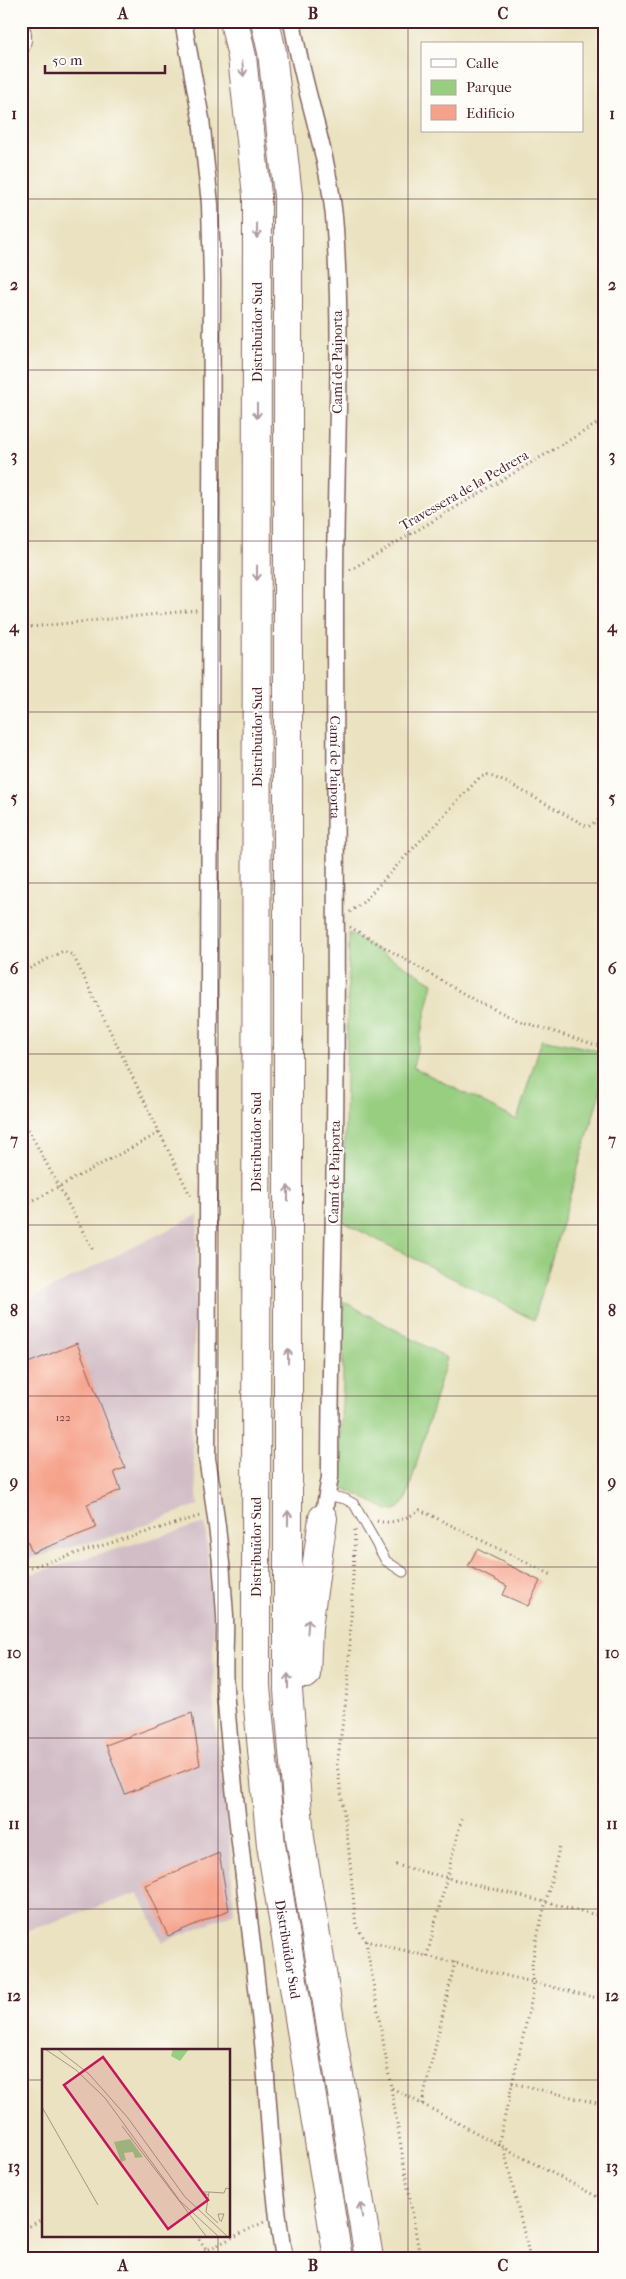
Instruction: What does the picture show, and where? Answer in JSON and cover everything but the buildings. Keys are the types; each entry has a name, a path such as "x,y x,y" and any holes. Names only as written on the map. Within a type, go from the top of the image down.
{"highway":[{"name":"Distribuïdor Sud","path":"234,21 242,57 257,195 256,1686 271,1844 338,2258"},
{"path":"265,21 272,52 288,196 288,1690 300,1838 369,2258"},
{"path":"325,1506 308,1627 306,1706 311,1796 329,1929 333,2041"}],"street":[{"path":"183,21 201,119 210,204 213,369 210,609 207,1458 215,1512 225,1617 225,1695 265,2065 278,2218 284,2258"},
{"name":"Camí de Paiporta","path":"292,21 297,55 328,183 335,226 338,402 335,579 335,1140 330,1477 325,1506"}],"lane":[{"path":"21,22 24,25 27,44 21,55"},
{"path":"325,1506 345,1499 354,1504 386,1561 403,1572"}],"path":[{"name":"Travessera de la Pedrera","path":"335,579 605,419"},
{"path":"21,628 210,609"},
{"path":"334,915 351,912 362,903 480,776 488,775 508,783 588,827 605,815"},
{"path":"334,915 471,998 509,1016 605,1048"},
{"path":"21,973 63,951 73,955 192,1200 208,1208"},
{"path":"21,1116 94,1252"},
{"path":"21,1207 159,1132"},
{"path":"420,2258 366,1941 356,1926 338,1764 348,1684 356,1520 361,1516 384,1523 408,1518 420,1510 552,1575"},
{"path":"21,1570 215,1512"},
{"path":"427,1956 462,1816"},
{"path":"498,2146 534,1982 532,1965 536,1941 560,1845"},
{"path":"396,1865 605,1917"},
{"path":"366,1941 605,2000"},
{"path":"422,2104 455,1962"},
{"path":"512,2083 605,2105"},
{"path":"392,2088 605,2202"},
{"path":"504,2149 530,2258"},
{"path":"191,2258 254,2225 278,2218"},
{"path":"21,2231 42,2219"},
{"path":"197,2236 206,2249"}],"shaded area":[{"path":"198,1215 191,1434 198,1505 116,1535 21,1561 21,1367 23,1359 21,1303"},
{"path":"205,1523 213,1618 214,1714 229,1836 234,1913 163,1942 138,1893 21,1933 21,1577"}],"green space":[{"path":"349,933 433,983 413,1067 517,1120 542,1039 592,1049 605,1054 605,1075 534,1320 343,1222"},
{"path":"343,1301 447,1358 406,1500 401,1507 394,1510 388,1510 340,1486 338,1474 343,1385"}]}
